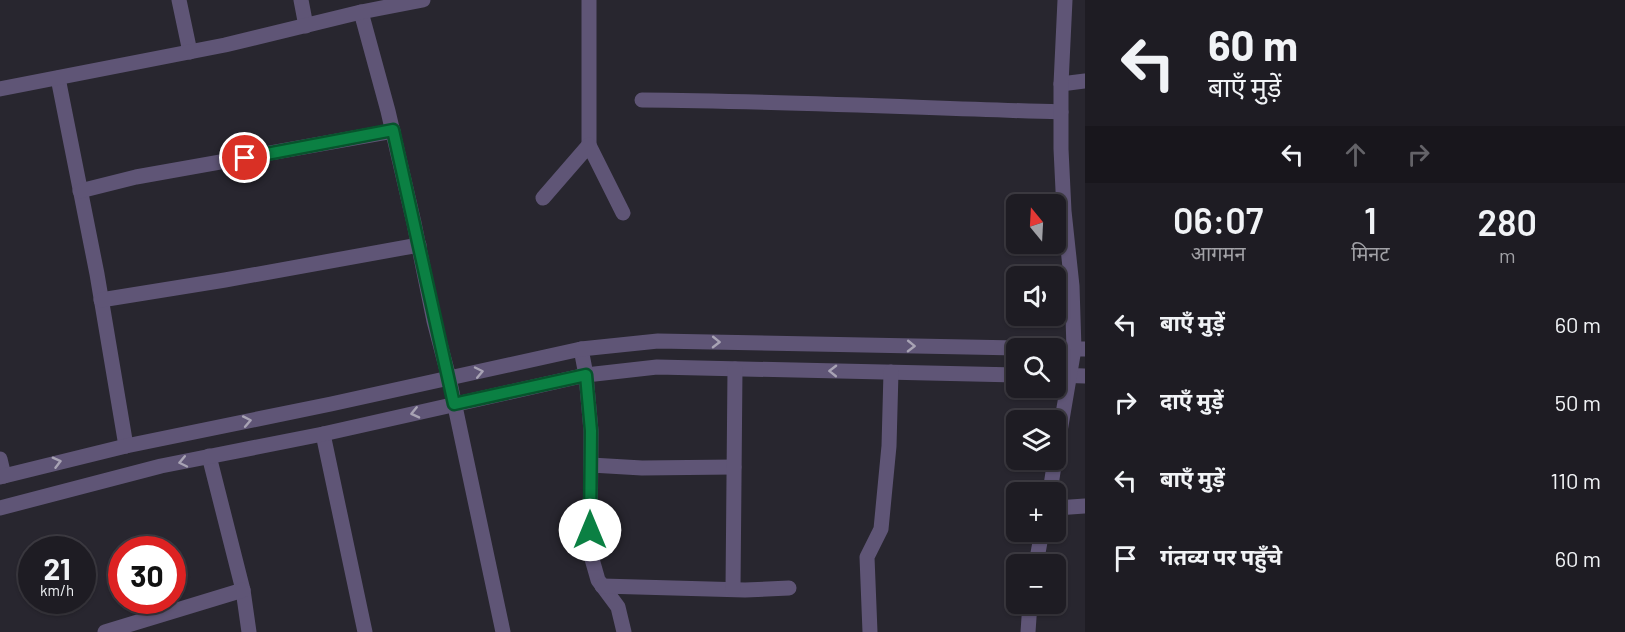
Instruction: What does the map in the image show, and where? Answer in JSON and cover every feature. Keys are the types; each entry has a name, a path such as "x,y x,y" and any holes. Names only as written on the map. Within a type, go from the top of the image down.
{"street":[{"path":"179,0 190,52"},
{"path":"301,0 306,26"},
{"path":"0,89 190,52 423,0"},
{"path":"589,0 590,145 623,213"},
{"path":"1065,0 1061,84 1064,211 1079,349 1066,370"},
{"path":"361,12 393,130 503,632"},
{"path":"58,78 101,300 126,446"},
{"path":"1061,84 1085,81"},
{"path":"642,100 1061,112"},
{"path":"80,191 136,177 393,130"},
{"path":"543,198 590,145"},
{"path":"101,300 418,245"},
{"path":"0,459 2,477 126,446 581,349 658,341 1006,348"},
{"path":"581,349 586,375 591,431 590,552 598,580 618,607 624,632"},
{"path":"0,508 161,466 323,434 586,375 657,368 1006,375"},
{"path":"733,589 735,369"},
{"path":"870,632 867,557 881,529 889,446 891,372"},
{"path":"1066,376 1085,376"},
{"path":"323,434 365,632"},
{"path":"209,456 243,590 249,632"},
{"path":"591,465 642,468 734,467"},
{"path":"1066,507 1085,506"},
{"path":"602,586 789,588"},
{"path":"105,632 243,590"},
{"path":"1028,632 1029,614"}],"route":[{"path":"245,158 393,130 454,404 586,375 591,431 590,530"}]}
